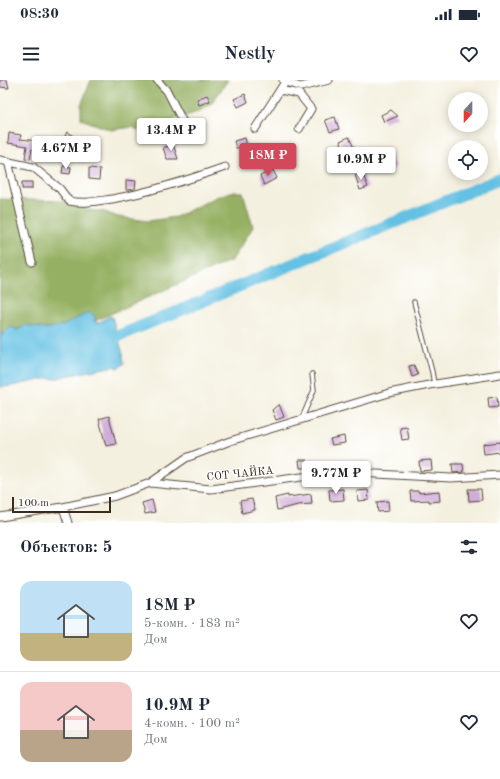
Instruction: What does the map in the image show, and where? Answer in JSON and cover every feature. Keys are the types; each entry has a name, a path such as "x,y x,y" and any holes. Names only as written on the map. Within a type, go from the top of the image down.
{"street":[{"path":"157,80 167,91 185,126"},
{"path":"255,129 280,90 284,81 301,87 329,80"},
{"path":"280,90 299,94 311,110 299,129"},
{"path":"32,262 4,160 33,167 60,189 69,201 80,203 123,197 172,186 225,167"},
{"path":"0,518 115,496 150,483 186,458 230,442 389,393 434,384 500,374"},
{"name":"СОТ ЧАЙКА","path":"150,483 212,489 339,472 451,478 500,475"},
{"path":"63,507 68,523"}],"lane":[{"path":"414,302 434,384"},
{"path":"302,420 314,390 312,374"}],"green space":[{"path":"91,80 228,80 212,103 198,112 138,131 133,127 111,130 81,119 81,105"},
{"path":"230,192 243,192 253,227 232,260 45,343 0,339 0,199 63,201 89,210 105,212 118,217 148,221 176,217 216,197"}],"water":[{"path":"89,312 96,317 94,321 98,323 110,316 112,317 123,354 124,364 118,368 114,366 55,379 49,378 0,387 0,332 4,336 4,331 12,327 17,330 26,325 45,329 64,325"}],"building":[{"path":"0,80 7,80 9,88 0,87"},
{"path":"245,94 248,102 238,107 234,99"},
{"path":"207,95 210,101 199,105 197,99"},
{"path":"391,110 398,116 384,122 381,115"},
{"path":"335,117 339,129 330,132 325,120"},
{"path":"67,132 73,135 70,141 64,138"},
{"path":"9,133 21,135 20,139 38,141 37,150 32,149 30,159 25,158 27,146 8,143"},
{"path":"349,137 354,148 345,152 340,141"},
{"path":"245,138 247,146 236,148 234,141"},
{"path":"173,144 178,159 167,159 163,148"},
{"path":"390,156 395,167 389,170 383,158"},
{"path":"63,166 71,167 70,174 62,173"},
{"path":"89,168 100,169 99,180 89,179"},
{"path":"273,170 277,178 264,185 260,176"},
{"path":"362,172 368,187 360,190 355,175"},
{"path":"126,180 136,181 135,189 126,190"},
{"path":"22,182 32,182 32,189 22,189"},
{"path":"414,365 418,375 412,377 409,366"},
{"path":"497,397 498,407 489,408 488,398"},
{"path":"279,404 284,417 276,420 272,410"},
{"path":"109,416 116,444 106,446 99,419"},
{"path":"407,427 409,439 402,440 400,428"},
{"path":"344,436 345,443 332,445 330,439"},
{"path":"500,442 500,452 484,454 483,444"},
{"path":"299,460 307,460 307,468 300,468"},
{"path":"431,460 432,470 420,471 419,461"},
{"path":"452,464 463,464 464,472 453,473"},
{"path":"343,489 344,500 330,501 329,490"},
{"path":"468,489 481,489 482,500 469,501"},
{"path":"368,490 369,500 358,501 357,491"},
{"path":"410,491 419,491 419,493 439,491 440,501 411,501"},
{"path":"311,494 312,504 298,505 277,510 275,498 288,495 288,497"},
{"path":"252,499 255,510 242,513 240,501"},
{"path":"152,500 155,512 145,514 142,503"},
{"path":"388,501 389,511 378,512 377,502"}],"waterway":[{"path":"103,342 500,179"}]}
